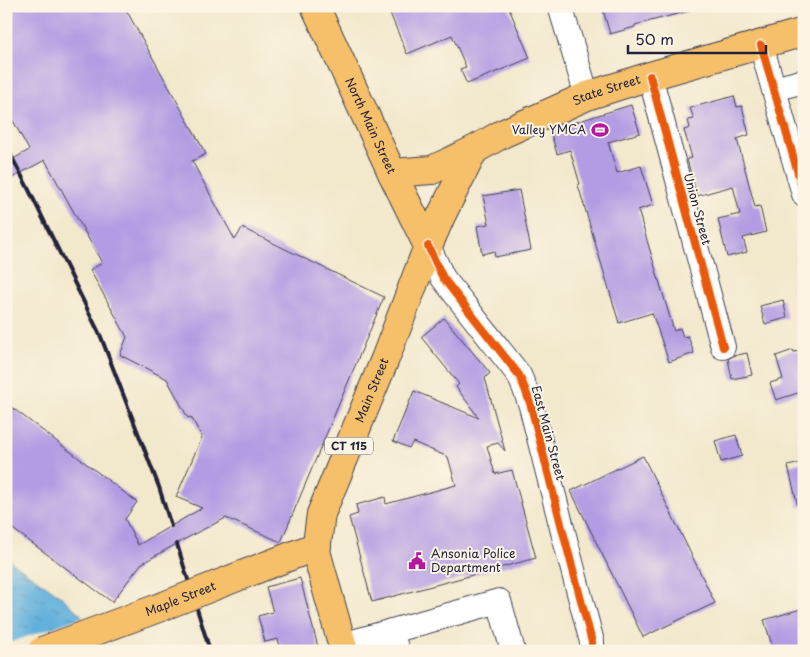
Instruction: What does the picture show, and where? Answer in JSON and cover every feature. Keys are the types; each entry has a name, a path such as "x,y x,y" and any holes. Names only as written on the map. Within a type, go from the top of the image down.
{"main road":[{"name":"North Main Street","path":"315,6 428,246"},
{"name":"State Street","path":"392,173 432,170 502,134 587,96 804,32"},
{"path":"428,246 474,150"},
{"name":"Main Street","path":"343,648 316,551 322,514 385,359 428,246"},
{"name":"Maple Street","path":"42,651 317,546"}],"street":[{"path":"560,6 587,96"},
{"path":"761,45 804,194"},
{"name":"Union Street","path":"650,76 723,347"},
{"path":"774,89 804,81"},
{"name":"East Main Street","path":"428,246 443,278 508,360 525,389 592,642 592,651"},
{"path":"343,648 394,641 500,601 513,651"}],"water":[{"path":"6,558 62,597 85,619 112,651 6,651"}],"pier":[{"path":"85,616 111,646 96,651 6,651 6,644"}],"building":[{"path":"6,6 124,6 206,154 192,161 235,240 242,228 384,297 281,542 226,518 141,564 112,602 6,524 6,403 137,502 125,519 138,545 202,508 176,497 202,437 191,417 188,418 167,379 120,355 127,337 90,270 102,263 45,160 6,181 6,163 29,150 6,108"},
{"path":"387,6 508,6 530,58 467,84 460,69 466,67 452,35 407,54"},
{"path":"617,6 688,6 689,11 635,25 635,27 610,34 603,10"},
{"path":"734,96 737,107 742,106 749,135 737,139 755,207 760,206 766,232 743,238 747,252 727,257 718,219 740,214 733,186 697,196 687,159 692,158 684,130 690,128 688,120 694,119 690,108"},
{"path":"631,105 640,133 608,142 617,173 641,166 653,205 638,210 674,331 680,328 683,337 688,336 694,353 669,362 652,313 619,323 578,185 580,184 570,150 557,154 550,130"},
{"path":"519,190 531,250 495,257 494,251 482,254 477,226 489,224 483,196"},
{"path":"783,300 787,318 765,324 760,306"},
{"path":"444,318 490,373 485,378 505,451 498,443 487,446 495,474 512,470 536,558 372,602 349,517 358,514 356,505 385,497 386,504 456,485 448,457 413,442 409,448 393,441 414,391 479,418 456,387 459,384 421,337"},
{"path":"793,350 794,352 804,350 804,391 776,400 770,383 783,379 776,356"},
{"path":"747,353 752,375 732,379 728,359"},
{"path":"736,435 742,456 721,462 715,441"},
{"path":"643,456 715,603 643,637 571,491"},
{"path":"804,462 804,506 798,507 788,466"},
{"path":"300,578 319,651 281,651 278,639 265,642 258,616 273,612 266,587"},
{"path":"804,608 804,651 774,651 764,620"}],"railway":[{"path":"6,146 101,337 159,487 171,526"},
{"path":"177,544 210,651"}],"cycle path":[{"path":"761,45 804,194"},
{"path":"650,76 723,347"},
{"path":"428,246 443,278 519,375 525,389 592,642 592,651"}],"place":[{"name":"Valley YMCA","path":"600,130"},
{"name":"Ansonia Police Department","path":"417,561"}]}
